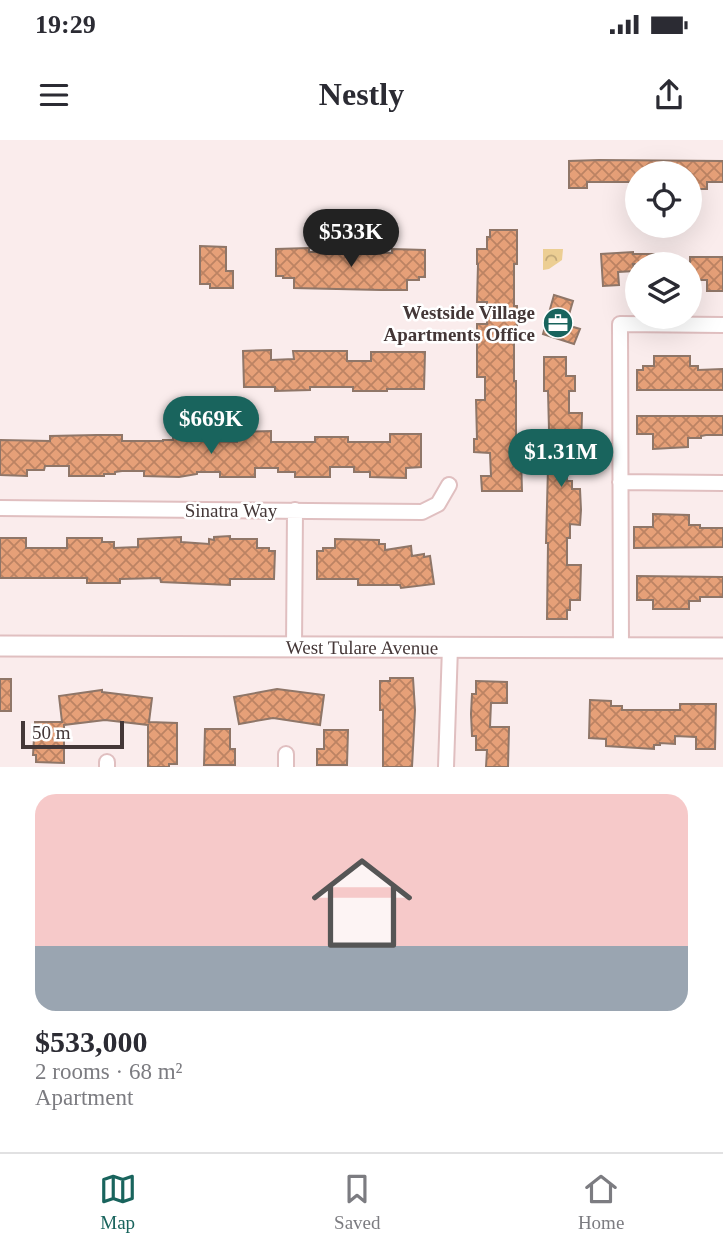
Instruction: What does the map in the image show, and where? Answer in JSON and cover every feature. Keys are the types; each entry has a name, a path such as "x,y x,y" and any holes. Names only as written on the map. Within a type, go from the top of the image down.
{"street":[{"path":"621,648 620,324 723,325"},
{"path":"620,482 723,483"},
{"name":"Sinatra Way","path":"0,508 422,512 438,504 449,485"},
{"path":"294,647 295,510"},
{"name":"West Tulare Avenue","path":"0,646 723,648"},
{"path":"446,767 450,647"}],"green space":[{"path":"543,249 563,249 562,260 543,270"}],"building":[{"path":"599,160 723,161 723,182 707,182 707,189 702,189 702,161 625,161 625,182 587,182 587,188 569,188 569,161"},
{"path":"490,230 517,230 517,264 514,264 517,340 514,340 514,381 516,457 521,457 522,491 482,491 481,476 491,476 490,453 474,452 474,439 477,439 476,400 485,400 485,377 477,377 477,324 487,324 487,302 477,302 477,249 487,249"},
{"path":"200,246 226,247 226,271 233,271 233,288 210,288 210,284 200,284"},
{"path":"309,248 309,252 392,253 392,249 425,250 425,277 407,280 407,290 381,290 294,288 294,278 276,276 276,249"},
{"path":"625,252 625,272 618,272 619,285 603,286 601,254"},
{"path":"702,257 723,257 723,291 707,291 707,280 702,280"},
{"name":"Westside Village Apartments Office","path":"554,295 573,301 568,318 572,320 570,326 580,329 574,344 543,334"},
{"path":"271,350 271,360 294,359 293,351 347,351 347,361 371,361 371,352 425,352 424,389 353,391 353,387 310,387 310,390 275,391 275,387 244,387 243,351"},
{"path":"654,356 690,356 690,366 698,366 698,370 723,369 723,390 637,390 637,370 643,370 643,366 654,366"},
{"path":"544,357 566,357 566,376 575,376 575,391 569,391 569,413 582,413 581,449 567,449 567,481 572,481 572,489 580,489 581,510 580,525 570,524 567,565 581,565 580,600 570,600 567,619 547,619 549,430 548,391 544,391"},
{"path":"637,416 723,416 723,435 688,438 688,447 653,449 653,434 637,434"},
{"path":"271,431 271,442 315,442 315,437 348,437 348,442 390,442 390,434 421,434 421,467 406,468 406,478 370,477 370,472 354,472 354,467 330,467 330,477 295,477 295,472 278,472 278,468 255,468 255,477 220,477 220,472 197,472 179,477 144,476 144,471 122,471 104,476 69,476 69,466 45,466 44,470 27,470 27,476 0,475 0,440 50,441 50,436 122,435 122,441 163,441 173,440 173,436 198,436 198,441 237,442 237,432"},
{"path":"653,514 689,515 689,525 723,528 723,547 634,548 634,527 653,527"},
{"path":"230,536 230,539 257,539 257,548 275,551 274,579 230,579 230,585 161,582 160,578 120,579 120,583 87,583 87,578 0,578 0,538 26,538 26,548 67,548 67,538 102,538 102,542 114,542 114,548 138,547 138,539 181,537 181,542 209,544 209,539 214,540 214,537"},
{"path":"335,539 379,540 379,544 385,544 385,550 411,546 412,556 430,556 434,584 401,588 400,585 358,585 358,579 317,579 317,551 335,548"},
{"path":"637,576 723,577 723,597 700,597 700,601 689,601 689,609 653,609 653,600 637,600"},
{"path":"390,678 413,678 415,710 412,767 383,767 380,681 390,681"},
{"path":"0,679 11,679 11,711 0,711"},
{"path":"476,681 507,682 507,703 491,703 490,727 509,727 508,767 486,767 487,750 476,750 471,714"},
{"path":"277,689 324,695 320,725 273,718 239,724 234,697"},
{"path":"102,690 152,698 149,722 177,723 177,764 169,764 169,767 148,767 148,725 105,720 64,725 64,763 36,762 36,755 33,755 35,722 62,722 59,696"},
{"path":"590,700 611,701 611,706 622,706 622,710 680,710 680,704 716,704 715,749 696,749 696,737 675,736 675,744 660,743 654,745 654,749 606,746 606,739 589,738"},
{"path":"205,729 230,729 230,749 235,749 235,765 204,765"},
{"path":"324,730 348,730 347,765 317,765 317,749 324,749"}],"place":[{"name":"Westside Village Apartments Office","path":"558,323"}]}
